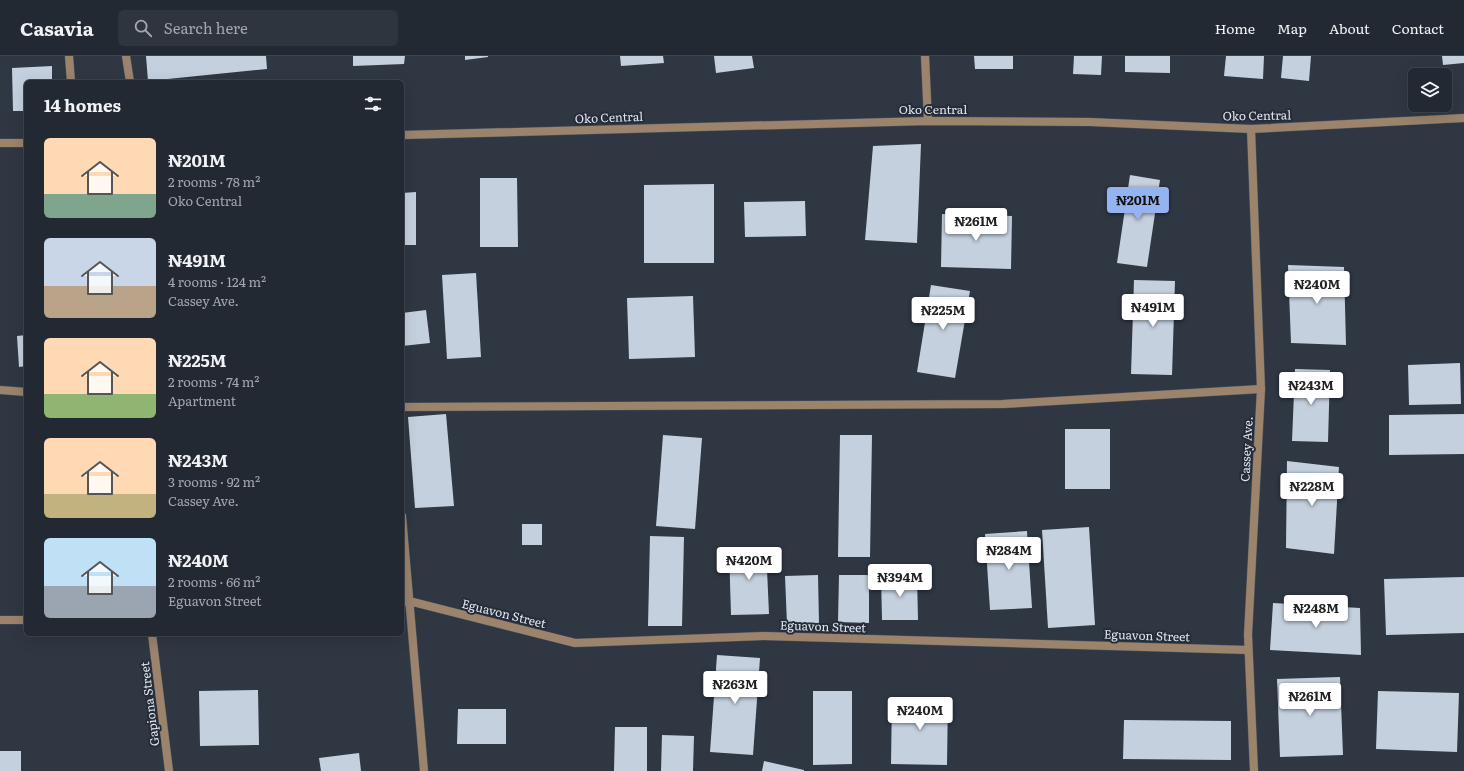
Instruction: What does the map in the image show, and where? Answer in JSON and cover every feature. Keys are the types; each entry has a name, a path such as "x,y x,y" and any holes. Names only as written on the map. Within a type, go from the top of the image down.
{"street":[{"path":"69,56 71,80"},
{"path":"126,56 130,80"},
{"path":"925,56 928,121"},
{"name":"Oko Central","path":"404,135 928,121 1090,122 1251,129 1464,118"},
{"name":"Cassey Ave.","path":"1251,129 1261,389 1248,635 1254,771"},
{"path":"0,143 24,143"},
{"path":"404,407 1003,404 1261,389"},
{"path":"0,390 24,392"},
{"path":"404,559 406,602 424,771"},
{"name":"Eguavon Street","path":"406,602 575,643 764,636 1248,650"},
{"path":"0,620 24,620"},
{"name":"Gapiona Street","path":"152,636 169,771"}],"building":[{"path":"146,56 266,56 267,69 148,80"},
{"path":"353,56 405,56 404,64 353,66"},
{"path":"465,56 488,56 488,57 465,60"},
{"path":"620,56 663,56 664,63 621,66"},
{"path":"714,56 752,56 754,68 716,73"},
{"path":"974,56 1013,56 1013,69 975,69"},
{"path":"1074,56 1102,56 1101,75 1073,74"},
{"path":"1125,56 1170,56 1170,73 1125,72"},
{"path":"1226,56 1264,56 1263,79 1224,76"},
{"path":"1283,56 1311,56 1309,81 1281,78"},
{"path":"1442,56 1464,56 1464,63 1443,65"},
{"path":"52,66 52,80 24,80 24,111 13,111 12,68"},
{"path":"921,144 917,243 865,240 873,146"},
{"path":"1130,175 1160,180 1147,267 1117,263"},
{"path":"480,178 517,178 518,247 480,247"},
{"path":"714,184 714,263 644,263 644,185"},
{"path":"416,192 416,245 404,245 404,193"},
{"path":"805,201 806,236 745,237 744,202"},
{"path":"942,214 1012,216 1011,269 941,267"},
{"path":"1288,265 1344,267 1346,345 1291,343"},
{"path":"476,273 481,357 447,359 442,275"},
{"path":"1134,280 1175,281 1172,375 1131,374"},
{"path":"931,285 970,291 955,378 917,372"},
{"path":"693,296 695,357 629,359 627,298"},
{"path":"426,310 430,343 404,346 404,313"},
{"path":"24,335 24,366 19,367 17,336"},
{"path":"1460,363 1461,404 1409,405 1408,365"},
{"path":"1295,369 1330,370 1328,442 1292,441"},
{"path":"446,414 454,506 415,508 408,417"},
{"path":"1464,414 1464,454 1389,455 1389,415"},
{"path":"1065,429 1110,429 1110,489 1065,489"},
{"path":"663,435 702,438 695,529 656,526"},
{"path":"840,435 872,435 870,557 838,557"},
{"path":"1287,461 1339,467 1334,554 1286,548"},
{"path":"522,524 542,524 542,545 522,545"},
{"path":"1089,527 1095,625 1048,628 1042,530"},
{"path":"1027,531 1032,608 990,610 985,534"},
{"path":"650,536 684,537 682,626 648,626"},
{"path":"766,547 769,614 731,615 729,549"},
{"path":"818,575 819,623 787,624 785,576"},
{"path":"839,575 869,575 869,623 838,622"},
{"path":"881,575 917,575 918,620 882,620"},
{"path":"1464,577 1464,633 1386,635 1384,579"},
{"path":"1273,603 1360,608 1361,655 1270,650"},
{"path":"717,655 760,658 753,755 710,752"},
{"path":"1340,677 1343,755 1280,757 1277,679"},
{"path":"258,690 259,745 200,746 199,691"},
{"path":"813,691 852,691 852,764 813,765"},
{"path":"1378,691 1459,693 1457,752 1376,749"},
{"path":"892,697 948,698 947,765 891,764"},
{"path":"458,709 506,709 506,744 457,744"},
{"path":"1124,720 1231,721 1231,760 1123,759"},
{"path":"615,727 647,727 647,771 614,771"},
{"path":"662,735 694,736 693,771 661,771"},
{"path":"0,751 21,751 21,771 0,771"},
{"path":"359,753 361,771 321,771 319,758"},
{"path":"764,761 804,770 804,771 762,771"}]}
